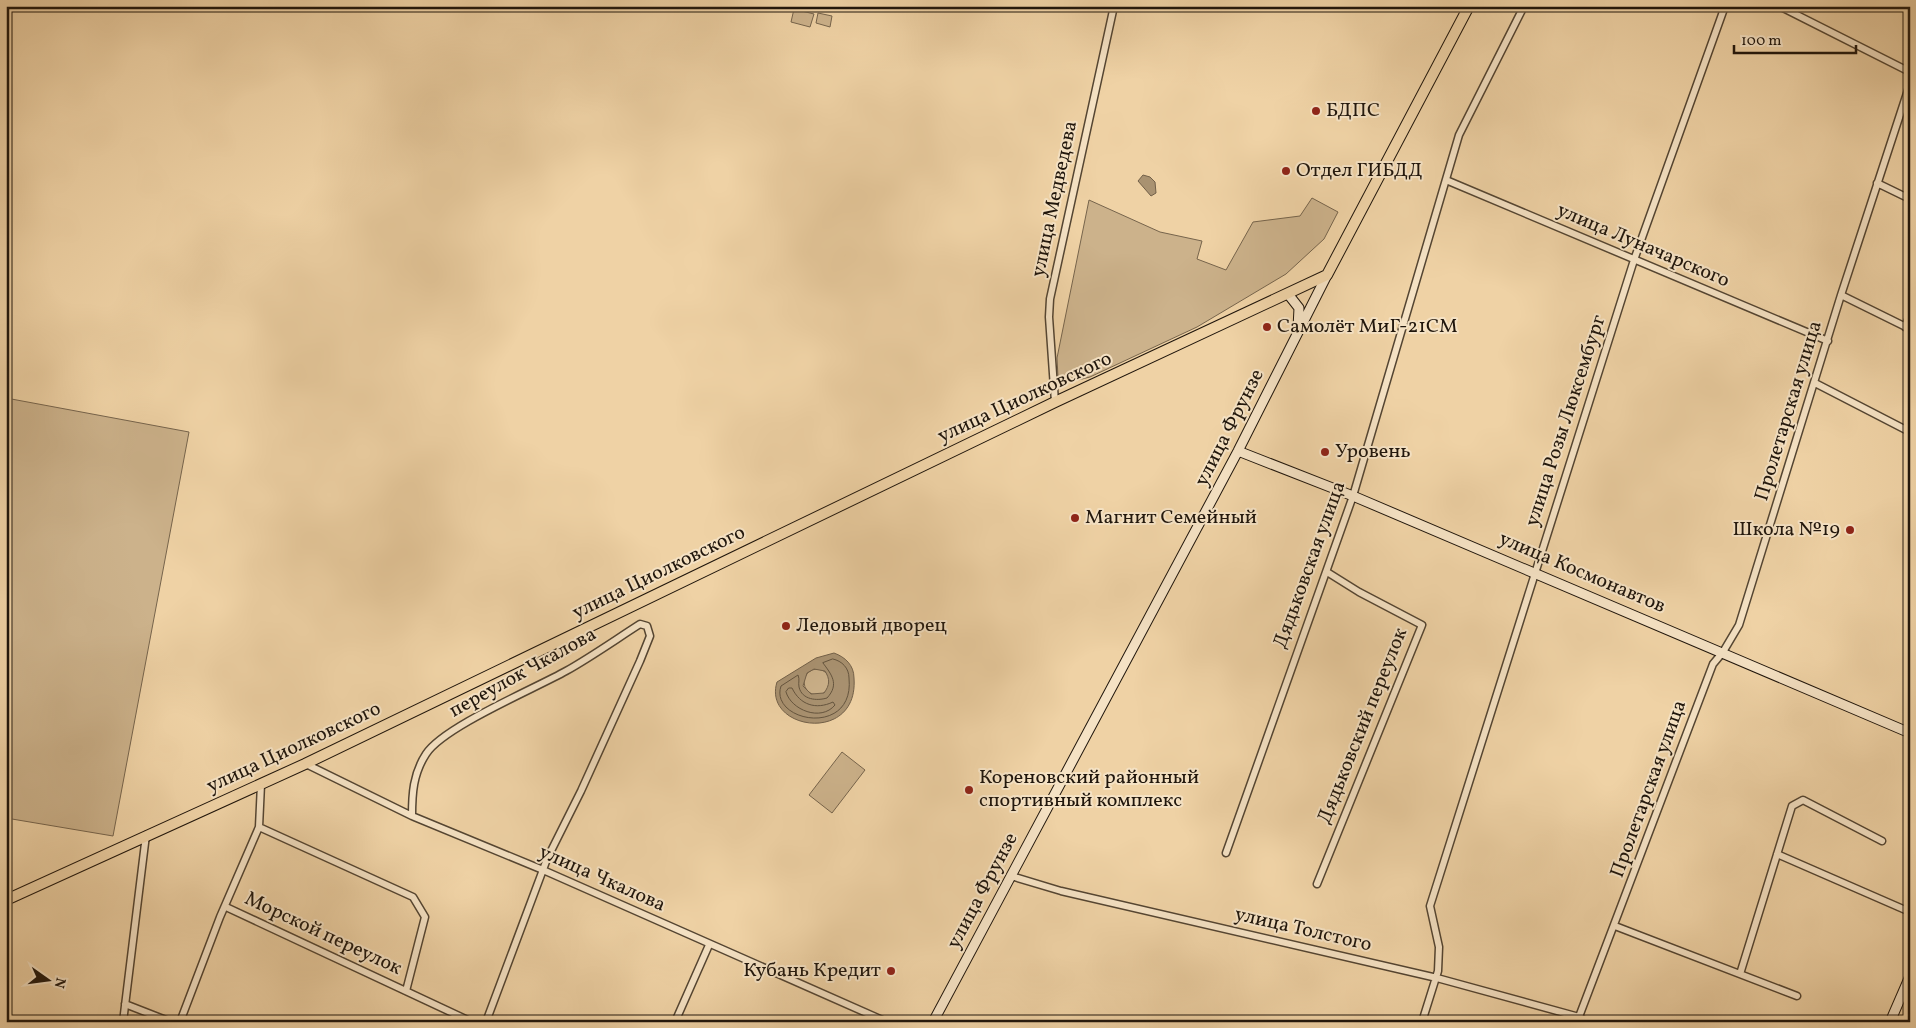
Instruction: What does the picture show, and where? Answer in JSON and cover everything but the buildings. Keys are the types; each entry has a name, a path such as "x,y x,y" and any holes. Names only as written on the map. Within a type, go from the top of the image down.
{"main road":[{"name":"улица Фрунзе","path":"933,1022 1238,451 1327,275 1469,6"},
{"name":"улица Циолковского","path":"6,900 305,764 1055,402 1327,275"},
{"path":"1288,294 1300,308 1297,336"},
{"name":"улица Космонавтов","path":"1238,451 1353,496 1910,733"},
{"path":"1890,1022 1910,976"}],"street":[{"name":"улица Медведева","path":"1055,402 1049,317 1050,298 1114,6"},
{"name":"Дядьковская улица","path":"1226,853 1353,496 1459,135 1524,6"},
{"name":"улица Розы Люксембург","path":"1422,1022 1437,978 1439,947 1430,906 1634,260 1725,6"},
{"path":"1779,6 1910,72"},
{"name":"Пролетарская улица","path":"1578,1019 1615,926 1713,664 1723,652 1739,625 1841,295 1910,84"},
{"name":"улица Луначарского","path":"1446,180 1828,341"},
{"path":"1878,183 1910,199"},
{"path":"1841,295 1907,328 1910,315"},
{"path":"1815,383 1910,432"},
{"name":"Дядьковский переулок","path":"1317,884 1422,626 1359,592 1327,572"},
{"name":"переулок Чкалова","path":"412,816 412,792 416,772 426,752 447,733 568,670 640,624 647,626 650,636 640,661 543,870"},
{"name":"улица Чкалова","path":"305,764 412,816 543,870 709,945 887,1022"},
{"path":"180,1022 259,827 261,784"},
{"path":"1740,974 1792,806 1803,800 1882,841"},
{"name":"Морской переулок","path":"259,827 413,898 425,917 406,991"},
{"path":"123,1022 146,835"},
{"path":"1777,854 1910,912"},
{"path":"486,1022 543,870"},
{"name":"улица Толстого","path":"1011,876 1061,891 1437,978 1588,1022"},
{"name":"Морской переулок","path":"226,907 472,1022"},
{"path":"1615,926 1797,996"},
{"path":"674,1022 709,945"},
{"path":"125,1004 171,1022"}],"shaded area":[{"path":"794,9 814,14 810,27 791,22"},
{"path":"818,13 832,16 830,27 816,23"},
{"path":"1312,198 1338,212 1324,239 1286,274 1197,327 1090,377 1066,383 1058,377 1057,358 1089,200 1160,232 1202,241 1197,259 1226,270 1253,222 1300,216"},
{"path":"6,398 189,432 113,836 6,818"},
{"path":"817,669 826,673 830,682 826,691 817,695 808,691 804,682 808,673"},
{"path":"842,752 865,770 832,813 809,795"}],"water":[{"path":"1143,175 1150,177 1155,182 1156,193 1151,196 1138,181"},
{"path":"834,653 838,655 851,665 854,678 852,699 842,714 828,721 812,723 796,719 783,711 776,698 777,682 816,658","holes":["814,669 825,671 829,682 826,690 824,693 811,694 803,686 807,673"]}],"place":[{"name":"БДПС","path":"1316,111"},
{"name":"Отдел ГИБДД","path":"1286,171"},
{"name":"Самолёт МиГ-21СМ","path":"1267,327"},
{"name":"Уровень","path":"1325,452"},
{"name":"Магнит Семейный","path":"1075,518"},
{"name":"Школа №19","path":"1850,530"},
{"name":"Ледовый дворец","path":"786,626"},
{"name":"Кореновский районный спортивный комплекс","path":"969,790"},
{"name":"Кубань Кредит","path":"891,971"}]}
